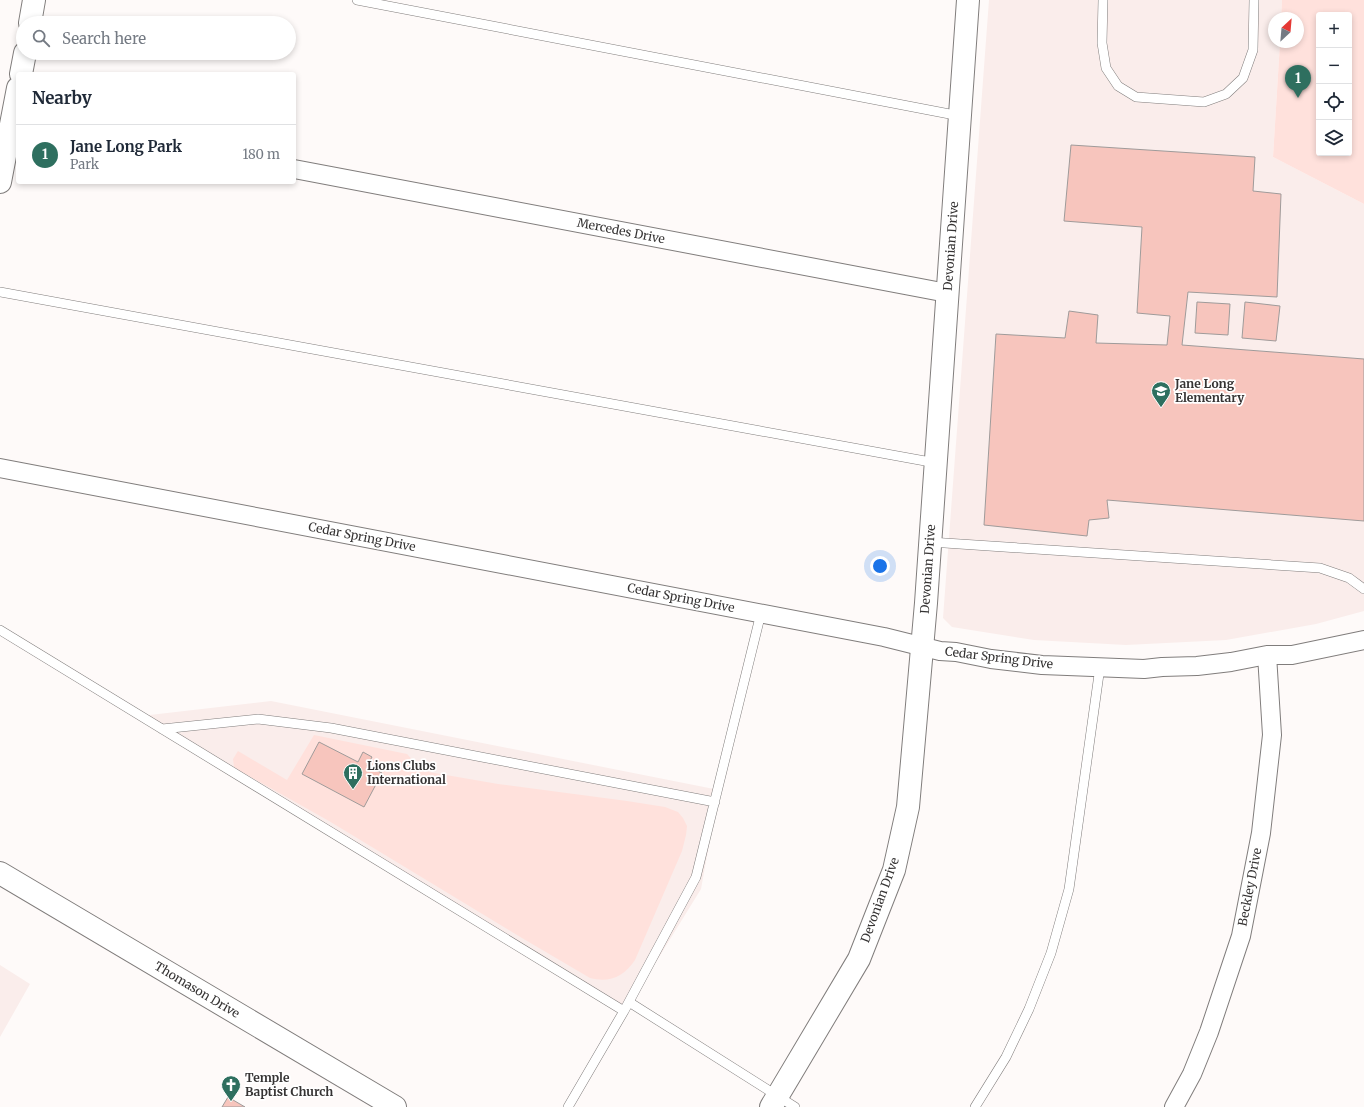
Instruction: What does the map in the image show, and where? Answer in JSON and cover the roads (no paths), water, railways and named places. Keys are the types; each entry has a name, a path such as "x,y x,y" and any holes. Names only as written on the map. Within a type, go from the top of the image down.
{"street":[{"path":"31,16 34,0"},
{"name":"Devonian Drive","path":"781,1103 859,959 894,870 908,807 936,463 968,0"},
{"path":"21,72 24,60"},
{"path":"0,182 10,116 16,95"},
{"name":"Mercedes Drive","path":"296,169 947,293"},
{"name":"Cedar Spring Drive","path":"0,468 761,613 884,637 940,651 956,652 991,659 1042,665 1144,669 1197,666 1231,662 1266,655 1292,655 1364,640"},
{"name":"Beckley Drive","path":"1174,1107 1192,1074 1209,1032 1241,936 1261,833 1271,742 1266,655"},
{"name":"Thomason Drive","path":"0,873 395,1107"}],"lane":[{"path":"357,0 960,116"},
{"path":"1103,0 1102,43 1106,68 1118,86 1136,97 1204,102 1226,94 1243,78 1253,50 1254,0"},
{"path":"0,292 936,463"},
{"path":"930,542 1320,568 1349,578 1364,589"},
{"path":"568,1107 624,1011 696,877 761,613"},
{"path":"0,630 624,1011"},
{"path":"975,1107 1006,1057 1029,1009 1051,953 1069,889 1100,667"},
{"path":"162,729 258,719 331,728 715,802"},
{"path":"629,1002 781,1103"}],"place":[{"name":"Jane Long Park","path":"1298,98"},
{"name":"Jane Long Elementary","path":"1161,408"},
{"name":"Lions Clubs International","path":"353,790"},
{"name":"Temple Baptist Church","path":"231,1102"}]}
